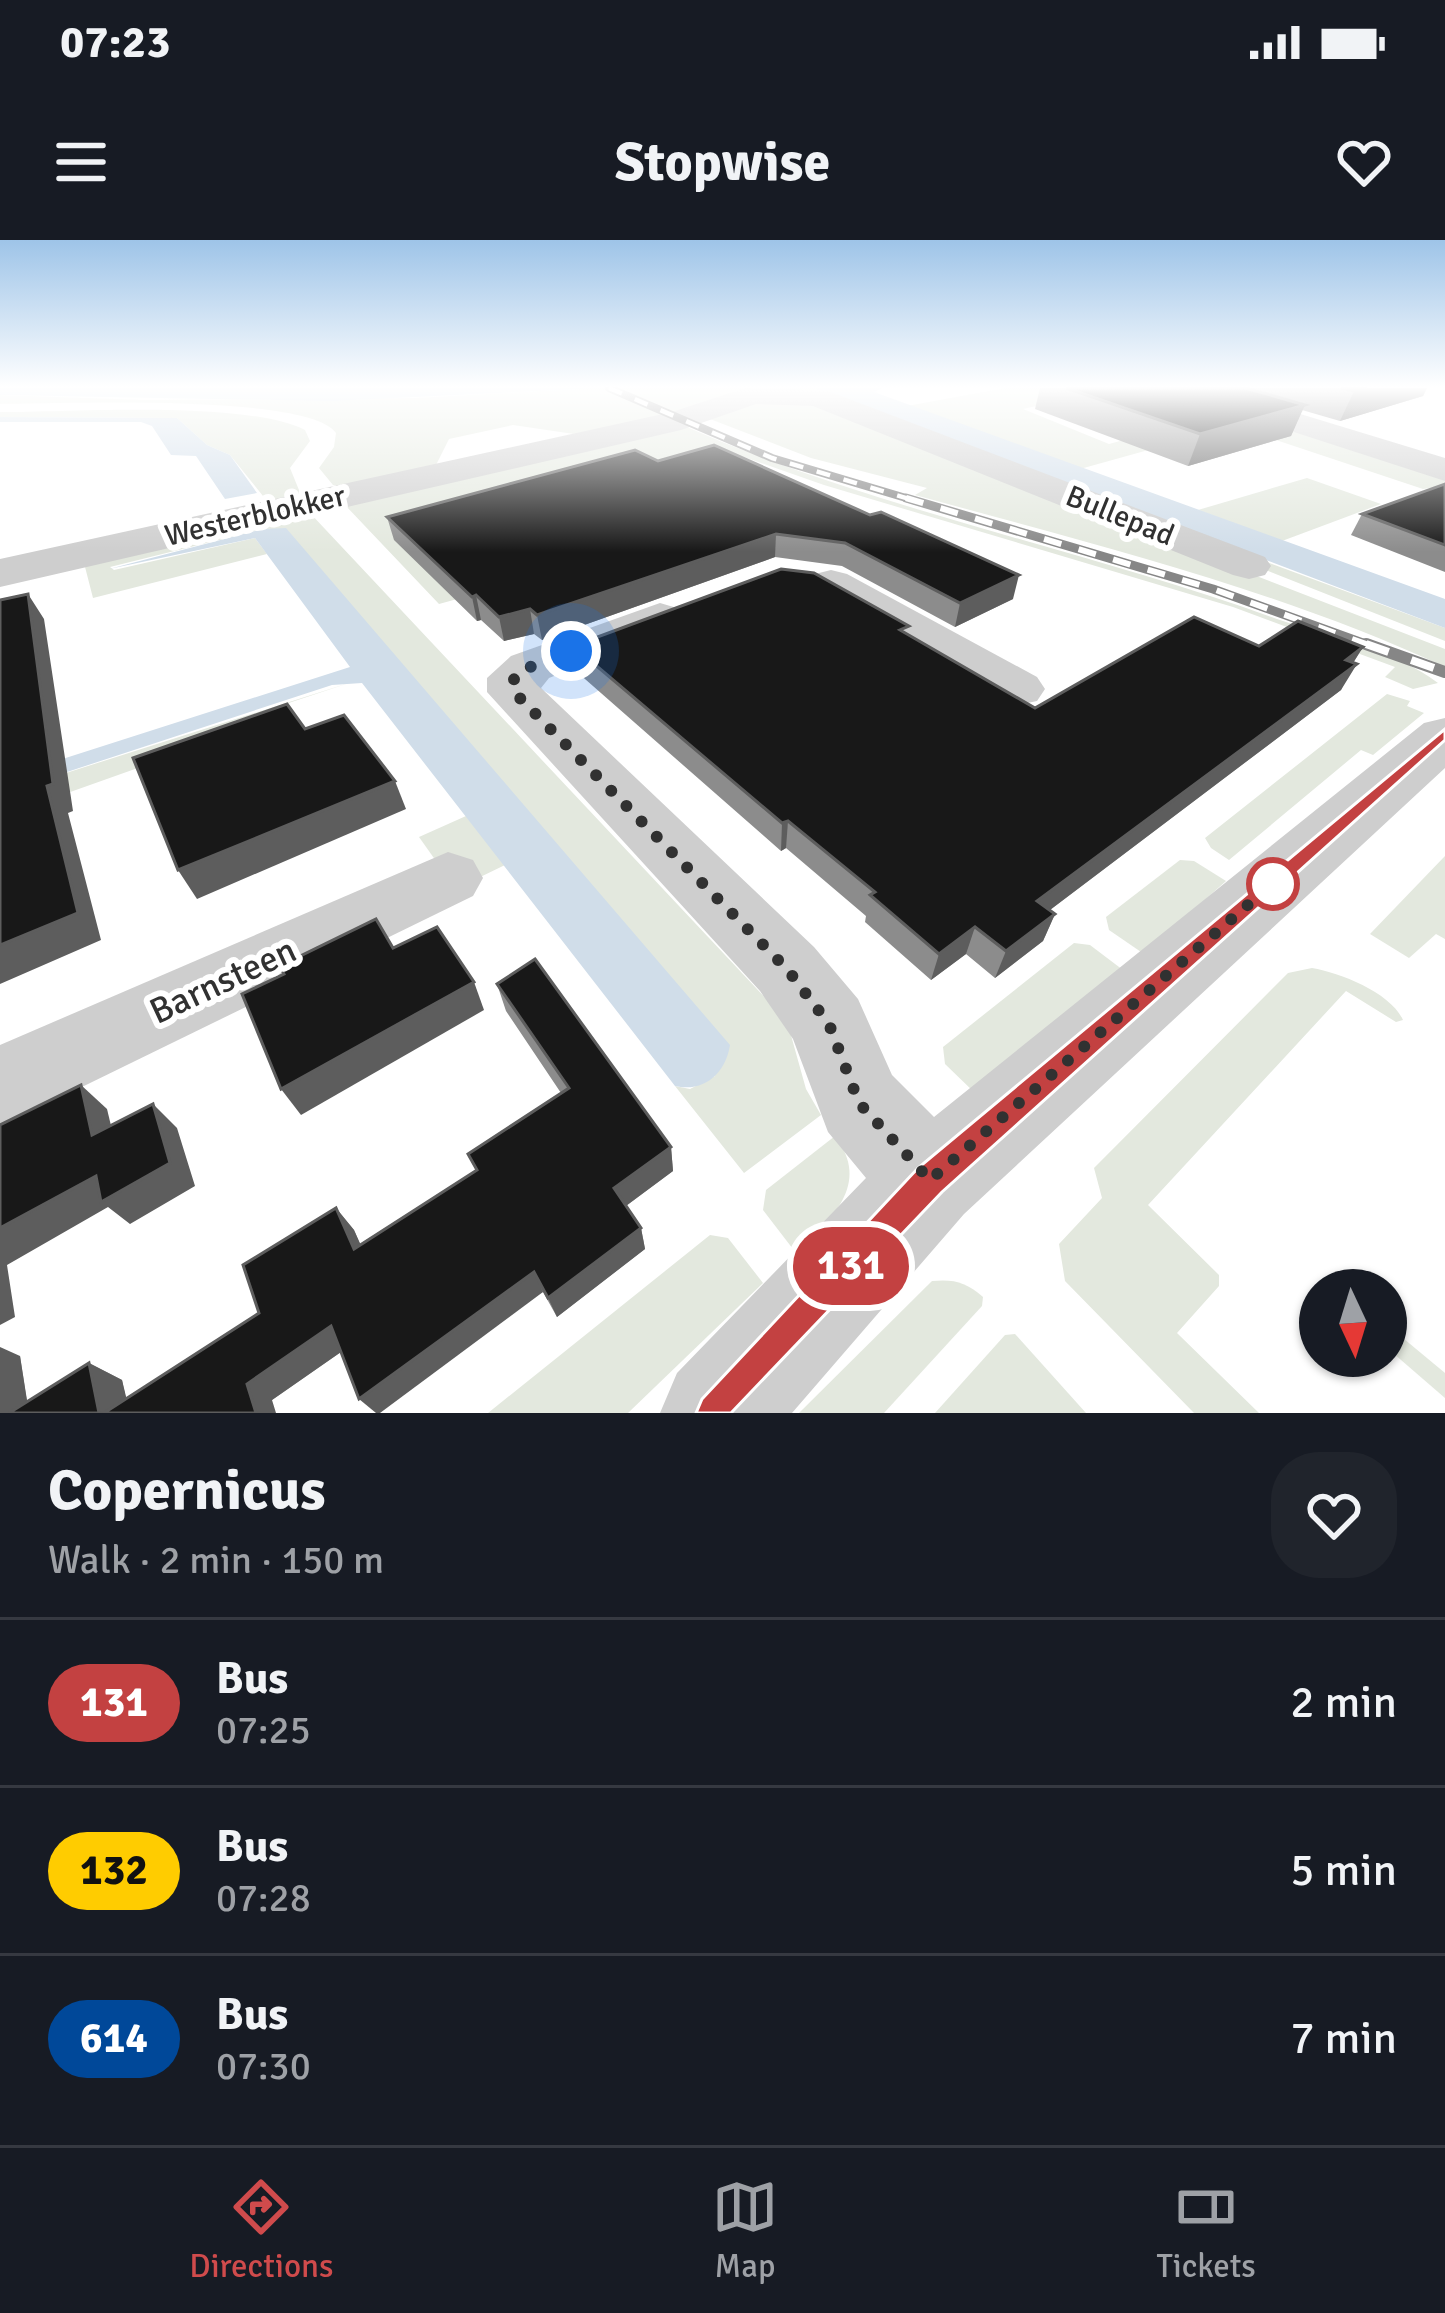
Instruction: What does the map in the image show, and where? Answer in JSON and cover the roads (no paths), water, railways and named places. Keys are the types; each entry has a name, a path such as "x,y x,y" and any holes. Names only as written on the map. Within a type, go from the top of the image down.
{"street":[{"name":"Westerblokker","path":"0,573 579,443"},
{"name":"Bullepad","path":"935,443 1240,560"},
{"path":"1359,443 1445,470"},
{"path":"774,574 824,580 1018,689"},
{"path":"707,600 530,667 514,678 514,692 787,969 829,1024 859,1103 930,1180"},
{"path":"717,1413 930,1180 1445,736"},
{"name":"Barnsteen","path":"0,1088 448,878"}],"railway":[{"path":"736,443 916,501"},
{"path":"906,498 1213,589 1374,647"},
{"path":"1366,644 1445,672"}]}
